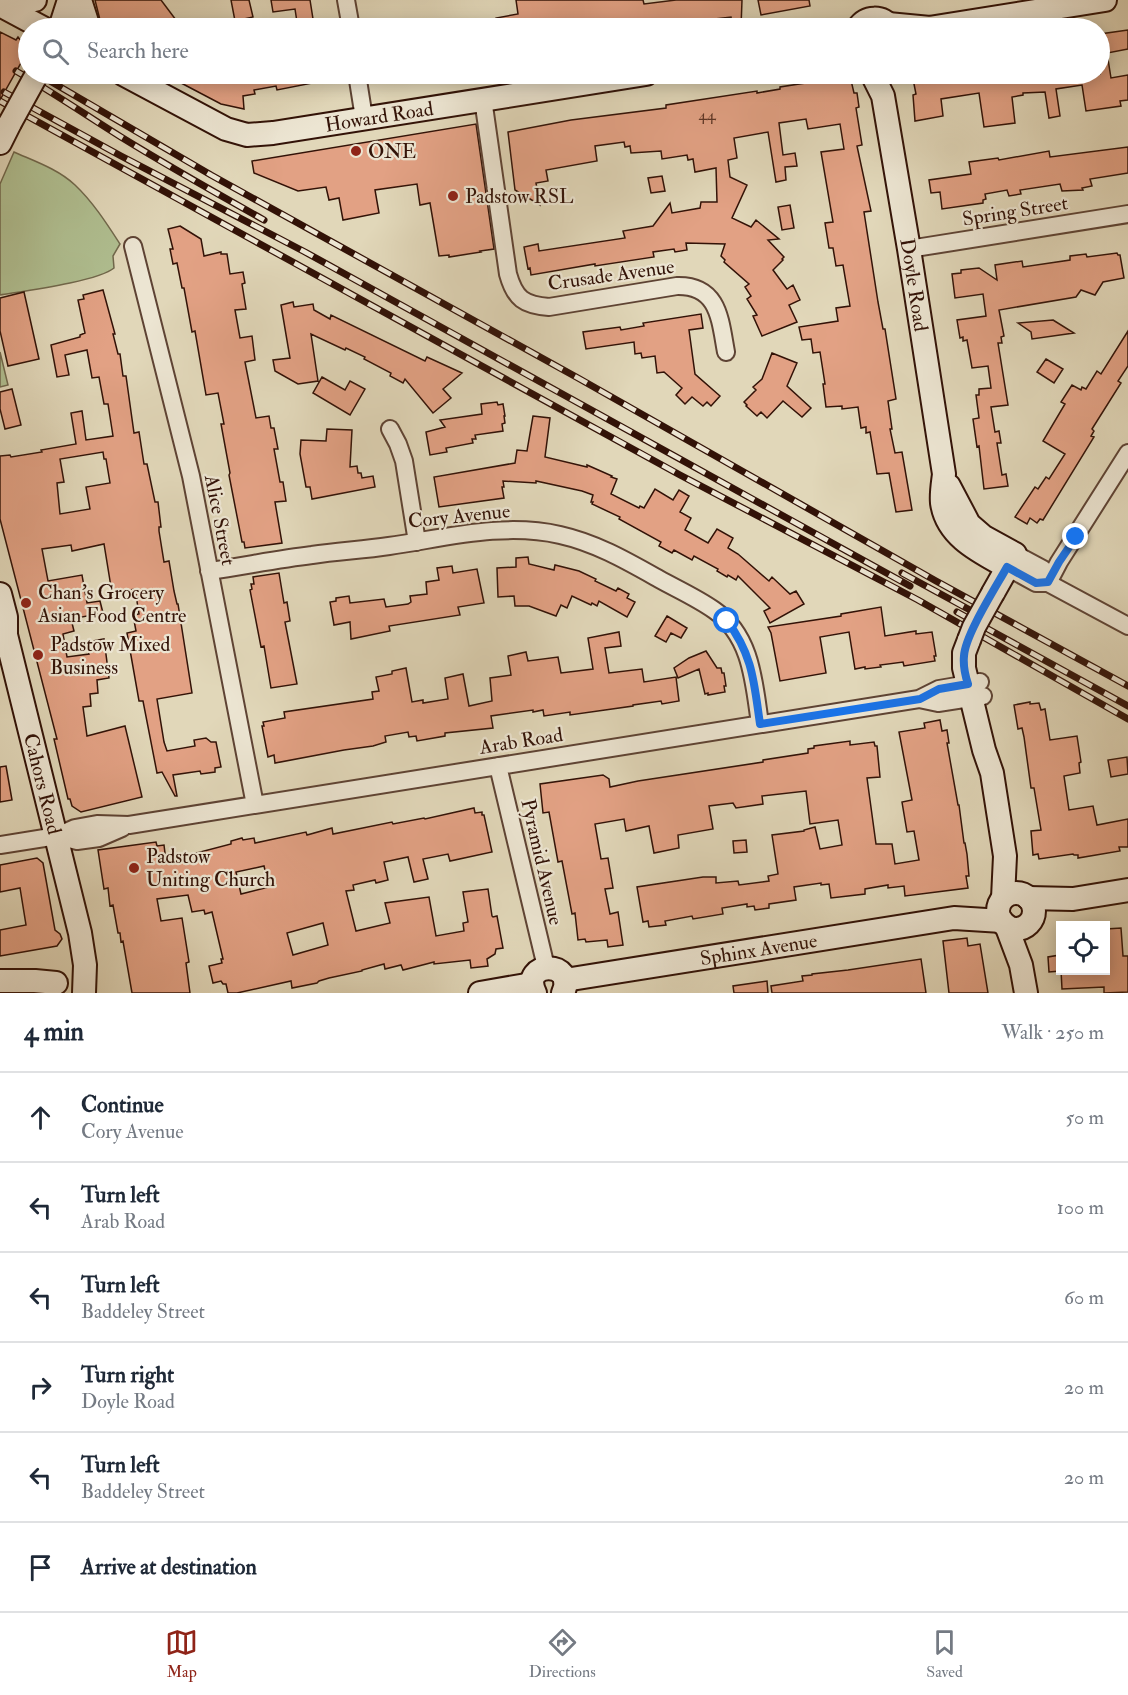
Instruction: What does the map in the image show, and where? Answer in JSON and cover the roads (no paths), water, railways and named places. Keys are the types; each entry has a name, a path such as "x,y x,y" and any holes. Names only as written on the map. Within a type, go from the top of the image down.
{"street":[{"path":"7,0 35,0"},
{"path":"63,18 69,0"},
{"path":"80,0 86,18"},
{"path":"346,0 349,18"},
{"path":"992,18 1105,0"},
{"path":"861,1 869,18"},
{"path":"0,5 24,18"},
{"path":"5,133 32,84"},
{"name":"Howard Road","path":"141,84 216,125 237,133 260,135 580,84"},
{"path":"359,84 364,118"},
{"name":"Doyle Road","path":"877,84 883,96 909,249 944,474 942,500 944,511 959,537 976,550 1011,560 1036,583 1048,582 1128,626"},
{"name":"Doyle Road","path":"883,96 885,84"},
{"name":"Crusade Avenue","path":"483,99 508,274 519,298 533,306 549,307 688,286 700,290 712,300 719,313 726,352"},
{"name":"Spring Street","path":"909,249 1128,214"},
{"name":"Alice Street","path":"134,246 191,476 255,805"},
{"path":"390,429 404,461 417,542"},
{"path":"1048,582 1128,453"},
{"name":"Cory Avenue","path":"209,571 478,532 505,530 559,535 607,551 716,611 727,621 744,648 751,665 760,724"},
{"path":"1011,560 969,640 964,653 964,668 976,690 992,736 992,773 1016,910 1026,993"},
{"name":"Cahors Road","path":"0,594 6,617 3,630 80,933 85,965 84,993"},
{"name":"Arab Road","path":"0,845 57,836 75,828 97,824 129,825 920,699 939,689 976,690"},
{"name":"Pyramid Avenue","path":"498,766 538,982"},
{"path":"1016,910 1128,890"},
{"name":"Sphinx Avenue","path":"564,987 954,918 1016,910"},
{"name":"Cahors Road","path":"53,986 74,960 80,933"},
{"path":"480,993 538,982 556,969 560,971 564,987"},
{"path":"0,982 35,981 53,986 67,981 75,984 84,993"},
{"path":"0,982 29,993"}],"railway":[{"path":"38,84 139,148 264,220"},
{"path":"55,84 211,175 1128,686"},
{"path":"4,92 305,252 910,586"},
{"path":"0,101 680,475 918,600 1128,719"},
{"path":"902,573 970,610"},
{"path":"957,612 1128,706"}],"place":[{"name":"ONE","path":"356,151"},
{"name":"Padstow RSL","path":"453,196"},
{"name":"Chan's Grocery Asian Food Centre","path":"26,603"},
{"name":"Padstow Mixed Business","path":"38,655"},
{"name":"Padstow Uniting Church","path":"134,868"}]}
